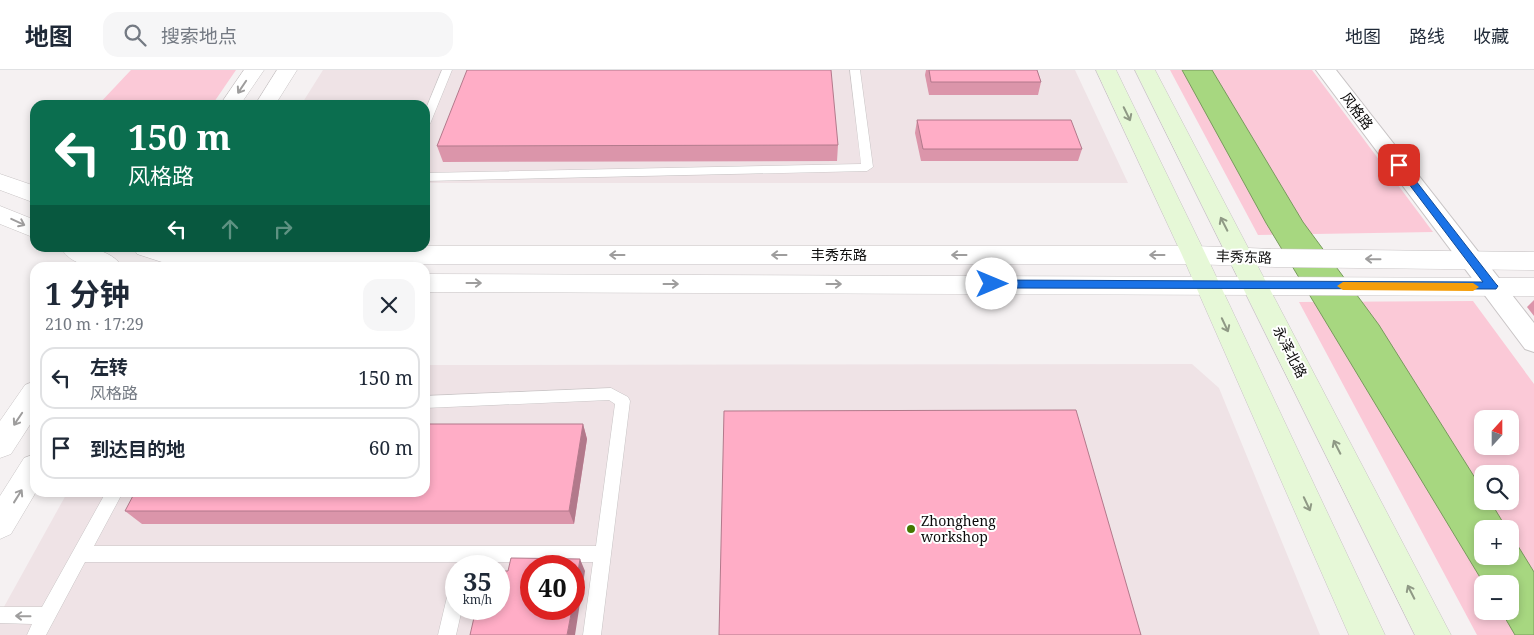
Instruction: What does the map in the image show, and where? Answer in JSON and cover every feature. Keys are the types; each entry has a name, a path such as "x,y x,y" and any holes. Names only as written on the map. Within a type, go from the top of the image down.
{"main road":[{"path":"1106,70 1194,255 1368,635"},
{"name":"永泽北路","path":"1145,70 1433,635"}],"street":[{"path":"233,100 254,70"},
{"path":"268,100 287,70"},
{"name":"风格路","path":"1326,70 1534,342"},
{"path":"0,181 30,193"},
{"path":"0,214 30,228"},
{"path":"80,252 99,262"},
{"name":"丰秀东路","path":"162,254 1194,255 1276,258 1534,261"},
{"name":"丰秀东路","path":"430,283 1207,284 1534,287"},
{"path":"0,445 30,400"},
{"path":"0,524 30,476"}],"lane":[{"path":"430,112 447,70"},
{"path":"430,177 867,167 855,70"},
{"path":"430,402 611,394 623,401 601,554 592,635"},
{"path":"36,635 112,497"},
{"path":"81,554 445,560"},
{"path":"510,558 601,554"},
{"path":"0,615 46,616"},
{"path":"447,635 451,620"}],"shaded area":[{"path":"131,70 236,70 215,100 103,100"},
{"path":"323,70 1075,70 1128,183 430,183 430,100 304,100"},
{"path":"1170,70 1312,70 1433,232 1258,235"},
{"path":"1182,70 1212,70 1303,222 1379,325 1474,476 1474,510 1495,510 1502,520 1474,520 1474,565 1519,565 1519,548 1534,572 1534,635 1515,635 1506,620 1519,620 1519,575 1479,575 1266,223"},
{"path":"1473,301 1534,384 1534,635 1477,635 1299,302"},
{"path":"1192,364 1219,388 1320,635 0,635 0,614 65,497 430,497 430,365"}],"building":[{"path":"467,70 831,70 838,145 437,146"},
{"path":"929,70 1037,70 1041,82 931,82"},
{"path":"917,120 1071,120 1082,149 923,149"},
{"name":"Zhongheng workshop","path":"1076,410 1141,635 719,635 724,411"},
{"path":"430,424 583,424 569,511 125,511 132,497 430,497"},
{"path":"511,558 520,558 520,620 570,620 567,635 470,635 473,620 510,620"}],"slow traffic":[{"path":"1343,286 1473,287"}],"place":[{"name":"Zhongheng workshop","path":"911,529"}],"route":[{"path":"992,284 1492,286 1399,165"}]}
